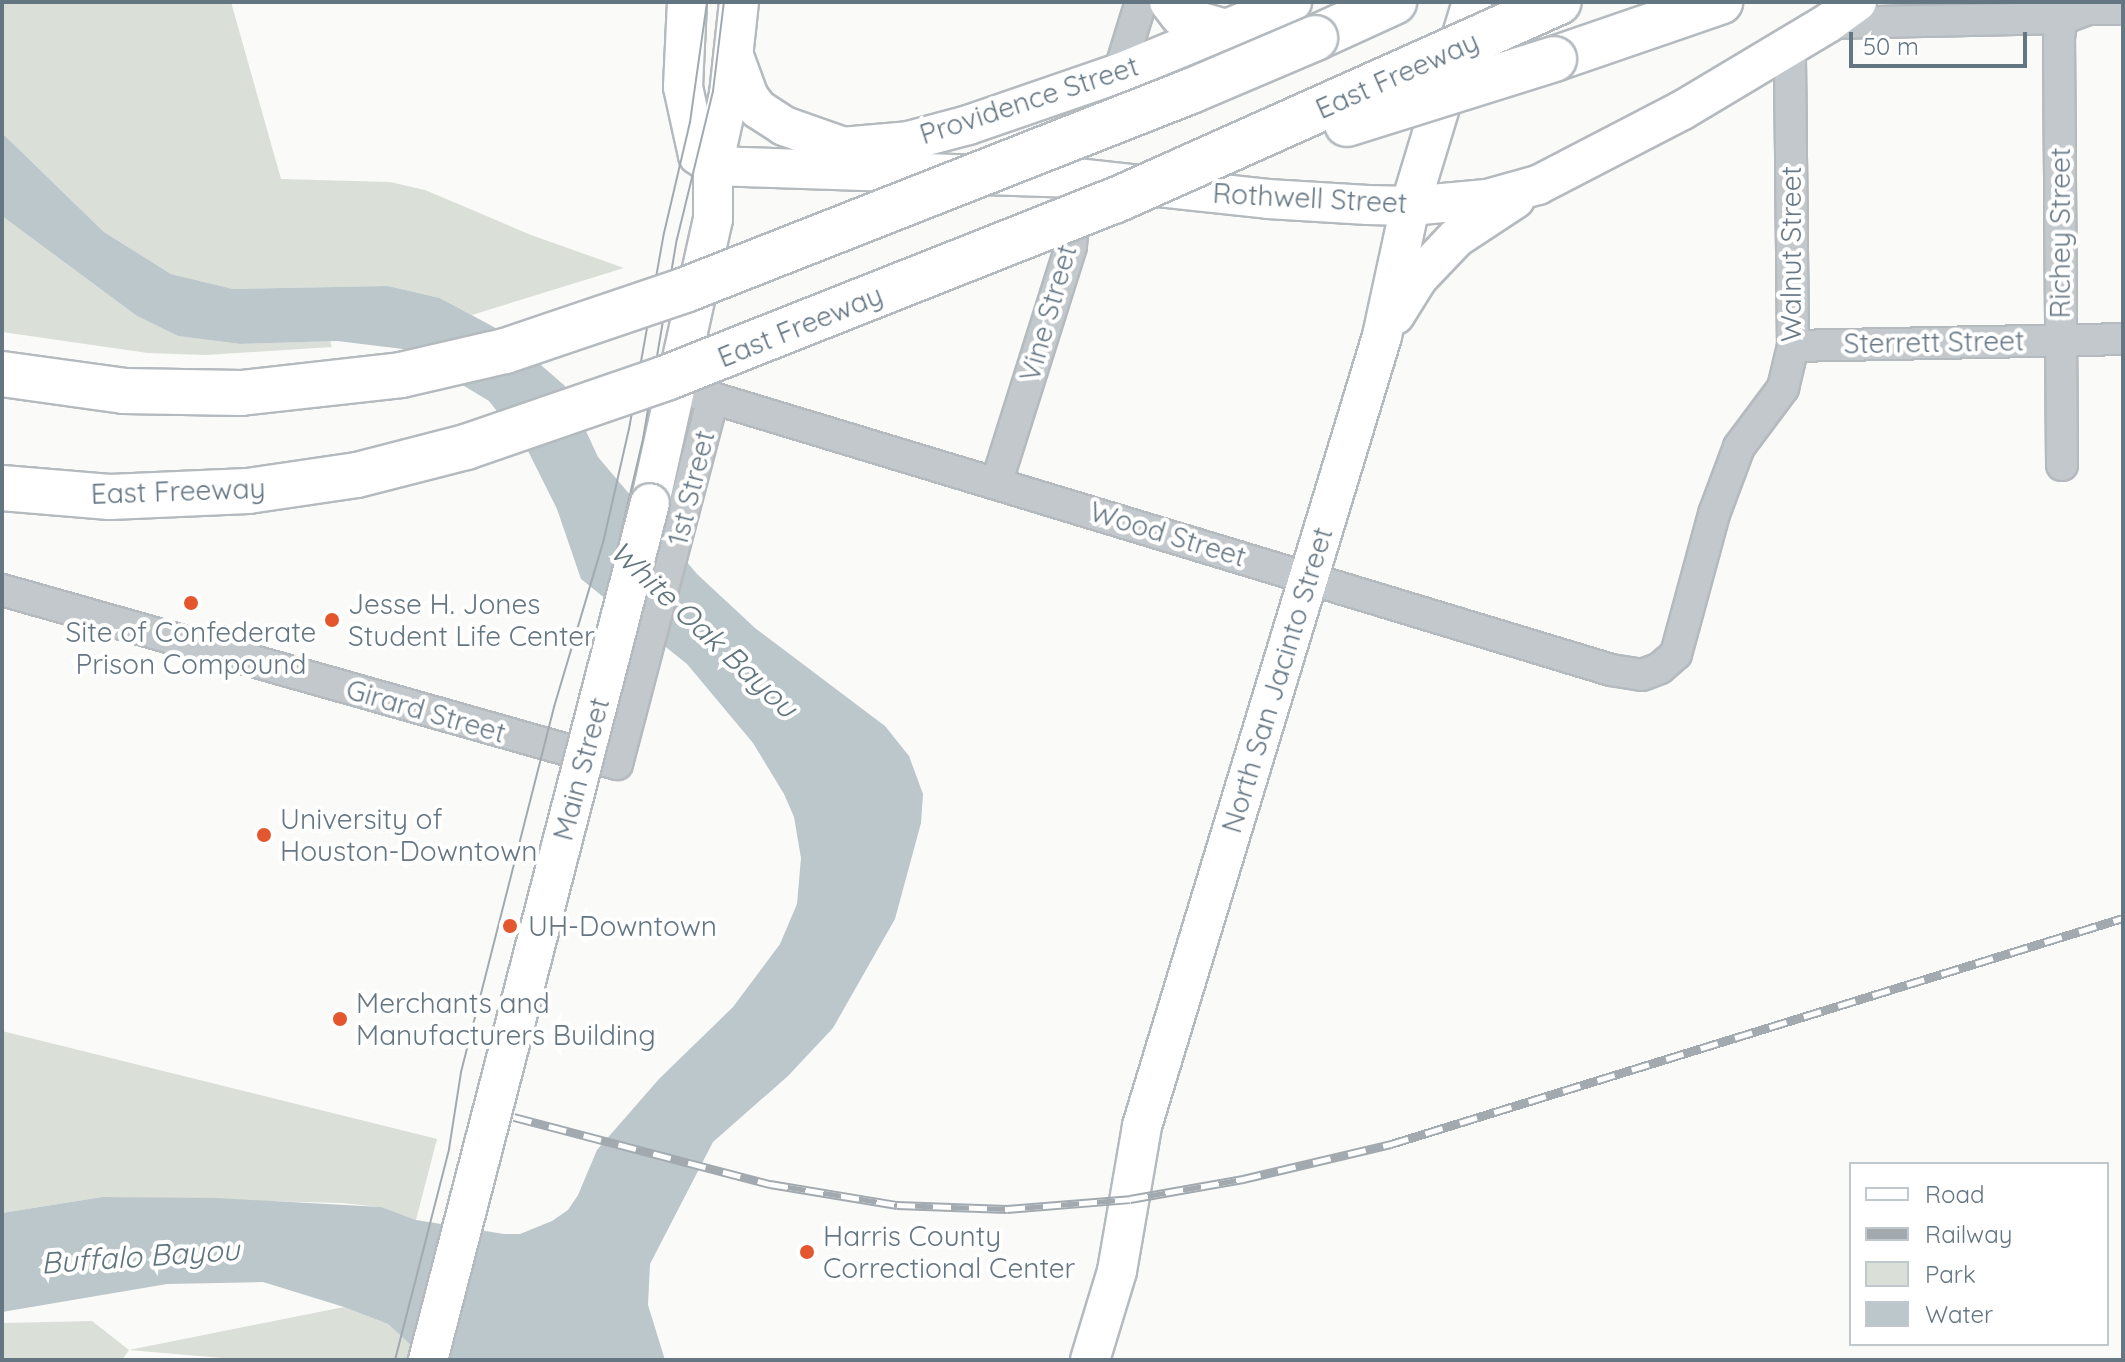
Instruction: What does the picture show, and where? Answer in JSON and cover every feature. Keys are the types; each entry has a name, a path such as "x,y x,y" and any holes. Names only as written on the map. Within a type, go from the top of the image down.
{"highway":[{"path":"2,374 124,391 241,393 401,375 505,351 685,290 1147,109 1394,2"},
{"name":"East Freeway","path":"2,488 110,497 203,495 301,484 403,464 546,421 666,378 1114,201 1558,2"},
{"path":"1114,201 1554,59 1704,7"}],"main road":[{"path":"687,2 683,87 698,155 713,166"},
{"name":"Main Street","path":"428,1360 667,510 676,387 713,219 713,166 739,2"},
{"path":"1169,2 1180,16 1226,29"},
{"name":"Providence Street","path":"713,166 750,146 844,147 908,141 968,125 1119,73 1292,2"},
{"name":"North San Jacinto Street","path":"1090,1360 1117,1271 1142,1126 1382,336 1410,206 1472,2"},
{"name":"Rothwell Street","path":"713,166 1076,178 1268,199 1410,206 1487,199 1538,185 1681,111 1842,13"},
{"path":"733,55 749,97 758,109 784,126 844,147"},
{"path":"1382,336 1418,278 1456,238 1538,185"}],"street":[{"path":"1119,73 1141,2"},
{"path":"1842,13 2123,9"},
{"name":"Richey Street","path":"2062,465 2059,38 2064,10"},
{"name":"Walnut Street","path":"1660,668 1676,654 1714,514 1739,447 1783,388 1793,346 1790,46"},
{"name":"Vine Street","path":"997,481 1066,261 1076,178 1058,94"},
{"name":"Sterrett Street","path":"1793,346 2123,339"},
{"name":"Wood Street","path":"676,387 997,481 1611,670 1642,675 1660,668"},
{"name":"1st Street","path":"621,751 667,510 713,398"},
{"name":"Girard Street","path":"2,590 621,751"}],"green space":[{"path":"2,2 231,2 281,179 390,182 425,190 531,235 624,268 472,315 440,298 388,286 233,289 171,274 104,232 2,133"},
{"path":"2,216 137,316 178,336 240,344 330,341 332,347 206,355 148,353 2,332"},
{"path":"2,1031 437,1139 416,1220 380,1207 341,1203 102,1197 2,1213"},
{"path":"344,1307 388,1324 427,1360 245,1360 129,1350"},
{"path":"92,1321 129,1350 122,1360 2,1360 2,1323"}],"water":[{"path":"2,133 104,232 171,274 233,289 388,286 440,298 503,332 565,386 598,457 697,574 755,628 885,726 909,756 923,794 921,823 895,919 833,1028 788,1076 713,1142 650,1264 648,1305 665,1360 427,1360 388,1324 263,1282 167,1284 2,1312 2,1213 102,1197 215,1198 381,1207 416,1220 504,1234 520,1234 552,1221 568,1210 578,1195 597,1150 659,1079 733,1007 780,944 797,904 801,858 794,817 753,743 687,664 581,579 557,509 528,451 489,401 403,349 337,341 240,344 178,336 137,316 2,216"}],"tram line":[{"path":"395,1360 449,1149 461,1072 554,707 603,543 629,429 664,233 690,122 707,2"},
{"path":"410,1360 643,439 677,239 713,91 724,2"}],"railway":[{"path":"514,1117 770,1184 897,1205 1007,1209 1130,1199 1243,1179 1391,1144 2123,918"}],"place":[{"name":"Site of Confederate Prison Compound","path":"191,603"},
{"name":"Jesse H. Jones Student Life Center","path":"332,620"},
{"name":"University of Houston-Downtown","path":"264,835"},
{"name":"UH-Downtown","path":"510,926"},
{"name":"Merchants and Manufacturers Building","path":"340,1019"},
{"name":"Harris County Correctional Center","path":"807,1252"}],"water label":[{"name":"White Oak Bayou","path":"704,629"},
{"name":"Buffalo Bayou","path":"140,1256"}]}
